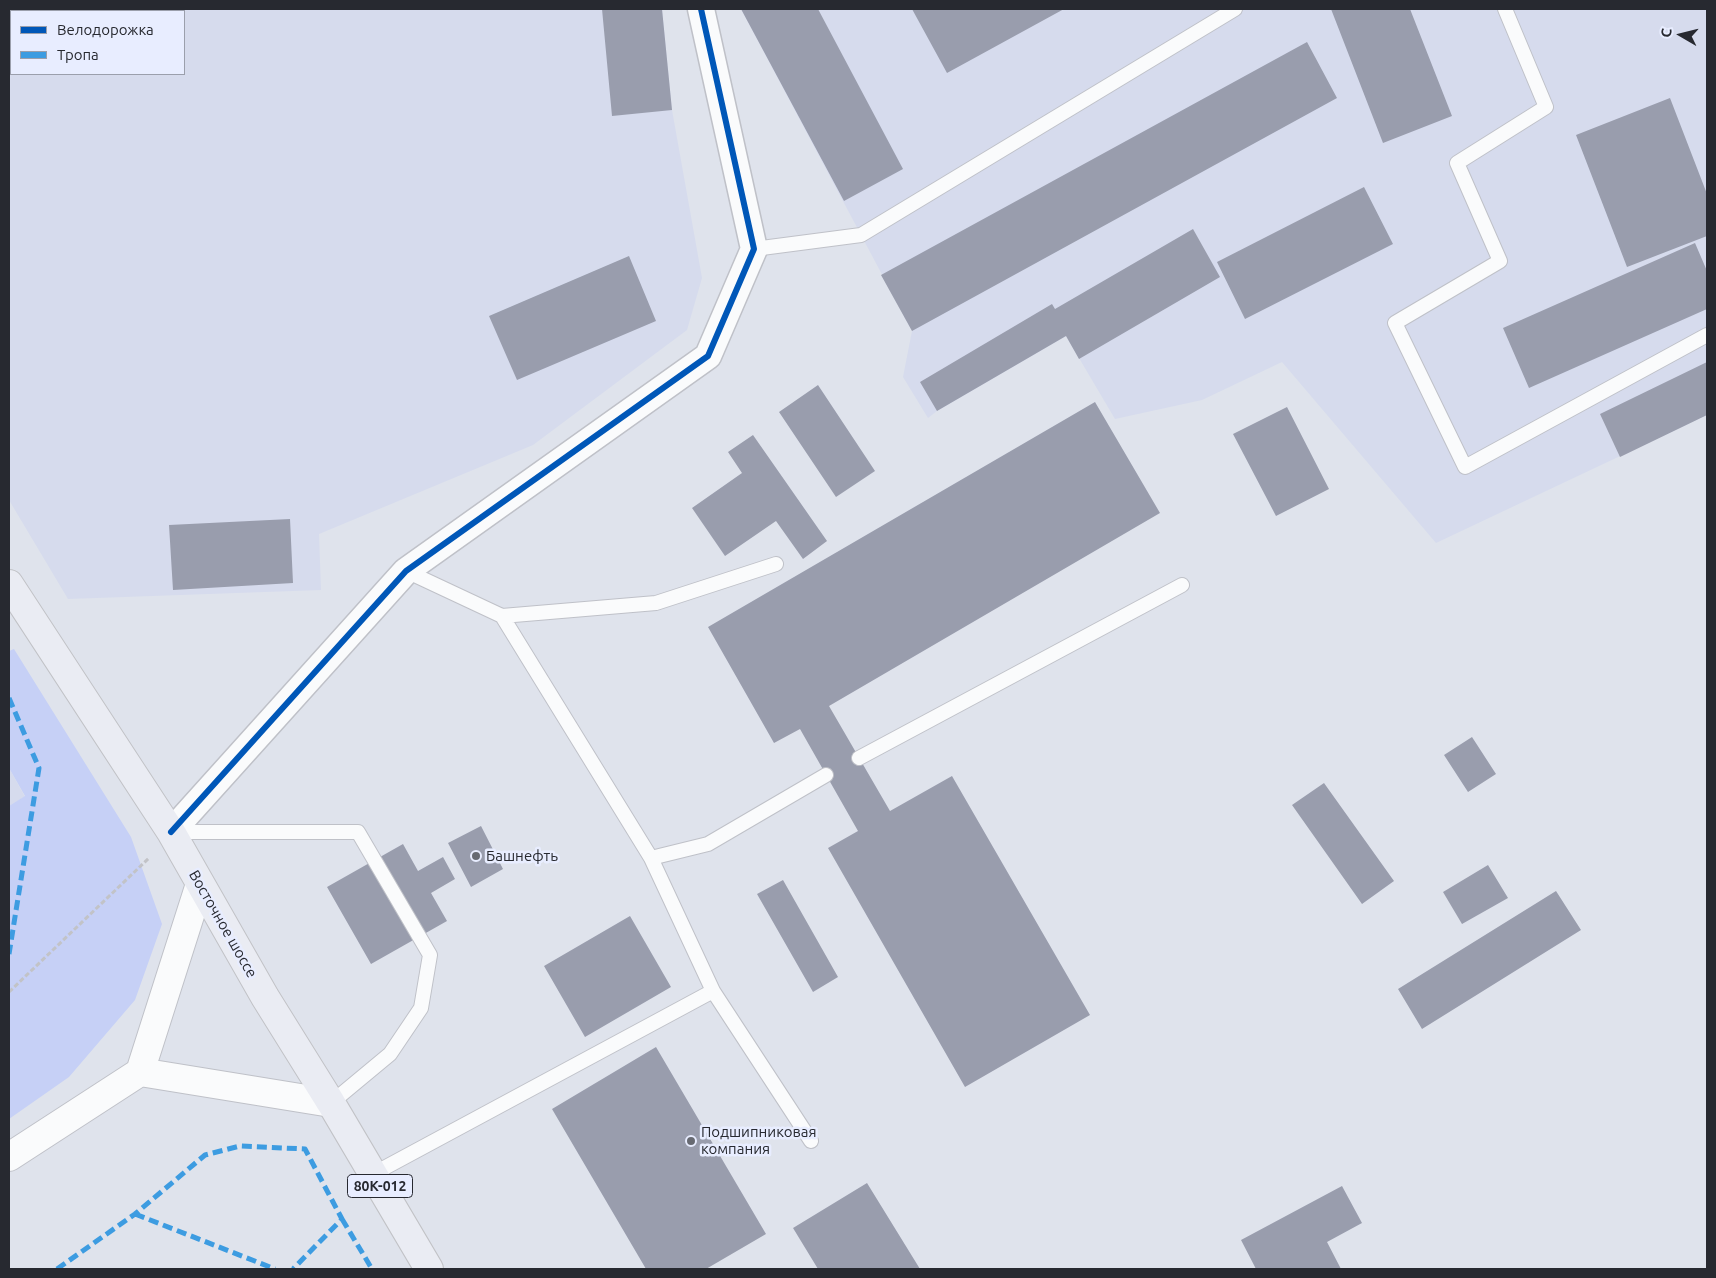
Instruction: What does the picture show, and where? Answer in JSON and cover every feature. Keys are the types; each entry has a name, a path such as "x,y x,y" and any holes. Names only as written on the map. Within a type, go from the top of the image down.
{"main road":[{"name":"Восточное шоссе","path":"9,584 171,832 265,996 429,1269"},
{"path":"9,1157 140,1072 200,884"},
{"path":"140,1072 331,1103"}],"street":[{"path":"171,832 406,571 708,356 754,248 701,9"}],"lane":[{"path":"754,248 861,235 1234,9"},
{"path":"1505,9 1546,107 1457,163 1500,261 1395,323 1465,467 1707,336"},
{"path":"406,571 502,616 656,602 776,564"},
{"path":"859,758 1182,585"},
{"path":"502,616 651,858 713,991 811,1141"},
{"path":"651,858 708,844 826,774"},
{"path":"171,832 358,832 430,955 421,1008 390,1054 331,1103"},
{"path":"373,1174 713,991"}],"path":[{"path":"9,992 142,866 171,832"}],"shaded area":[{"path":"9,9 662,9 672,110 702,278 687,330 533,445 319,534 321,590 68,599 9,500"},
{"path":"741,9 1707,9 1707,415 1436,543 1282,362 1202,400 1115,419 1066,336 928,418 903,377 912,331"},
{"path":"14,649 131,837 162,924 135,1000 69,1077 9,1119 9,806 25,796 9,768 9,651"},
{"path":"9,768 25,797 9,806"}],"building":[{"path":"602,9 662,9 672,110 612,116"},
{"path":"741,9 818,9 903,169 844,201"},
{"path":"912,9 1064,9 947,73"},
{"path":"1331,9 1410,9 1452,116 1383,143"},
{"path":"1307,42 1337,98 912,331 881,275"},
{"path":"1670,98 1707,194 1707,236 1627,267 1576,135"},
{"path":"1364,187 1393,244 1245,319 1217,262"},
{"path":"1193,229 1220,277 1079,359 1066,336 937,411 920,382 1052,304 1055,309"},
{"path":"1695,243 1707,271 1707,309 1529,388 1503,328"},
{"path":"629,256 656,321 517,380 489,316"},
{"path":"1707,362 1707,415 1620,457 1600,414"},
{"path":"818,385 875,471 836,497 779,412"},
{"path":"1095,402 1160,513 829,706 890,811 952,776 1090,1015 965,1087 828,848 858,831 800,729 774,743 708,627"},
{"path":"1287,407 1329,489 1276,516 1233,434"},
{"path":"753,435 827,541 803,559 776,521 725,556 692,508 742,473 728,452"},
{"path":"290,519 293,583 173,590 169,525"},
{"path":"1472,737 1496,774 1468,792 1444,755"},
{"path":"1324,783 1394,881 1362,904 1292,805"},
{"name":"Башнефть","path":"481,826 503,869 471,887 448,843"},
{"path":"403,844 418,871 443,857 455,879 431,893 447,921 371,964 327,887"},
{"path":"1488,865 1508,898 1462,924 1443,892"},
{"path":"783,880 838,977 813,992 757,894"},
{"path":"1556,891 1581,930 1422,1029 1398,989"},
{"path":"630,916 671,987 585,1037 544,966"},
{"path":"656,1047 766,1234 706,1269 646,1269 552,1109"},
{"path":"867,1183 920,1269 818,1269 793,1228"},
{"path":"1342,1186 1362,1223 1327,1242 1341,1269 1256,1269 1241,1240"}],"marked path":[{"path":"9,698 39,768 9,954"},
{"path":"57,1269 135,1214 205,1155 240,1146 305,1149 342,1219 293,1269"},
{"path":"135,1214 275,1269"},
{"path":"342,1219 372,1269"}],"cycle path":[{"path":"171,832 406,571 708,356 754,249 701,9"}],"place":[{"name":"Башнефть","path":"476,856"},
{"name":"Подшипниковая компания","path":"691,1141"}]}
